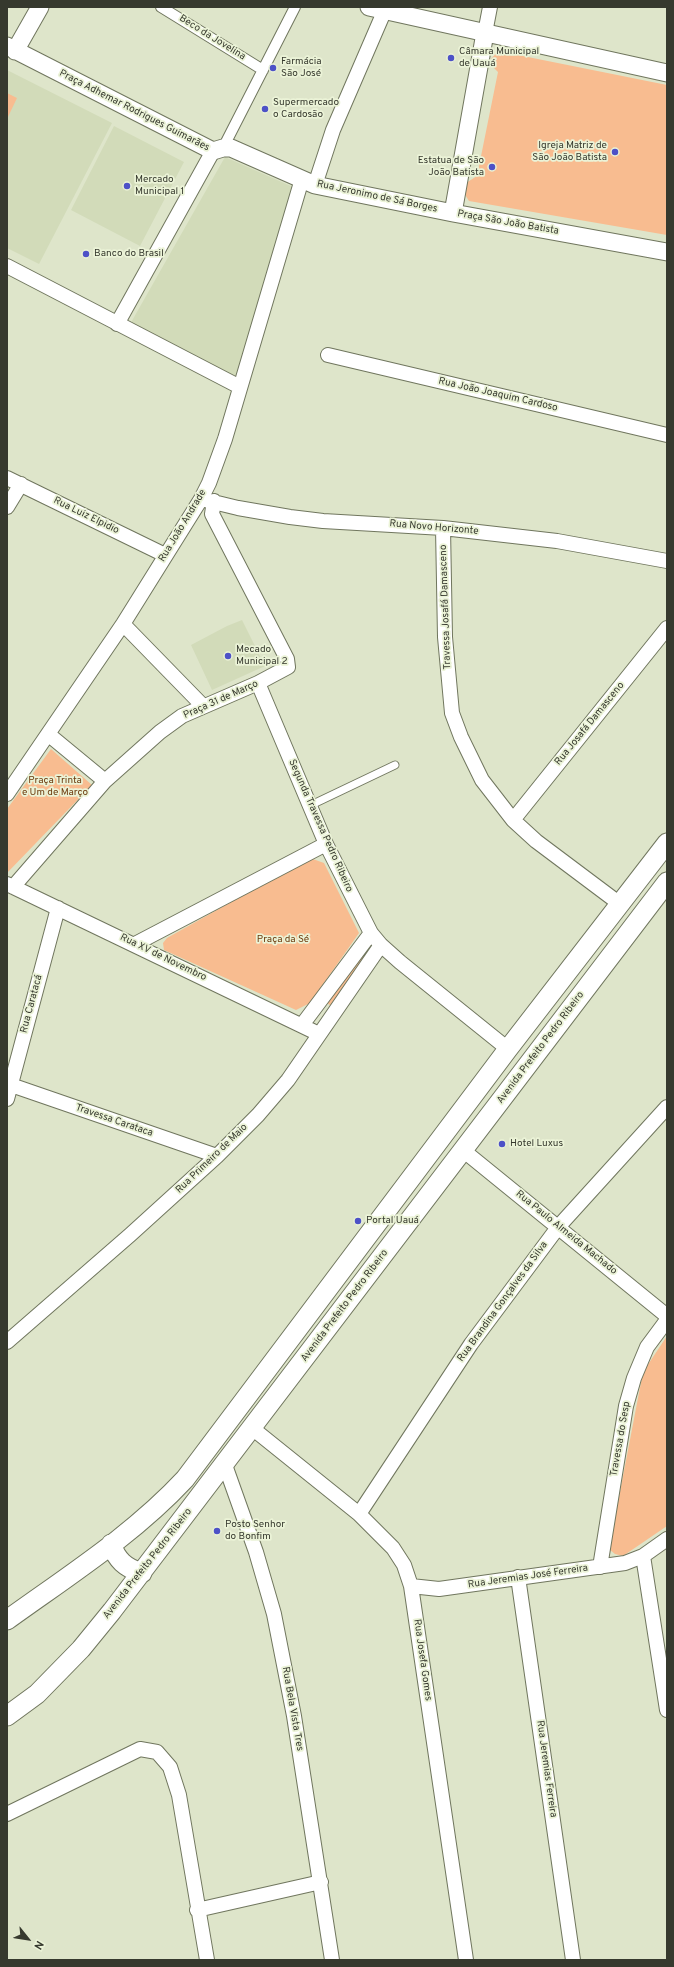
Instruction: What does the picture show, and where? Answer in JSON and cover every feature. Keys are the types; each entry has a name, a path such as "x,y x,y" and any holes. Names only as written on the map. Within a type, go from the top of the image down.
{"main road":[{"path":"7,1620 111,1544 168,1498 185,1479 508,1049 667,843"},
{"name":"Avenida Prefeito Pedro Ribeiro","path":"7,1716 37,1694 81,1649 142,1573 667,882"},
{"path":"620,904 639,919"},
{"path":"508,1049 529,1065"},
{"path":"443,1135 464,1151"},
{"path":"207,1451 225,1465"},
{"path":"111,1544 122,1563 133,1570 142,1573"}],"street":[{"path":"11,48 40,7"},
{"name":"Beco da Jovelina","path":"161,7 263,70"},
{"path":"218,149 263,70 295,7"},
{"path":"485,33 490,7"},
{"path":"380,9 667,73"},
{"name":"Rua João Andrade","path":"7,794 123,624 165,555 207,500 240,387 308,182 333,130 380,9"},
{"name":"Praça São João Batista","path":"485,33 453,213 667,252"},
{"name":"Praça Adhemar Rodrigues Guimarães","path":"11,48 218,149 117,324"},
{"name":"Rua Jeronimo de Sá Borges","path":"218,149 232,148 308,182 453,213"},
{"path":"7,266 240,387"},
{"name":"Rua João Joaquim Cardoso","path":"328,355 667,434"},
{"name":"Rua Luiz Elpidio","path":"7,478 165,555"},
{"path":"7,507 21,484"},
{"name":"Rua Novo Horizonte","path":"207,500 238,508 323,521 443,528 557,541 667,561"},
{"name":"Praça 31 de Março","path":"10,886 105,781 160,732 182,716 285,670 289,664 212,514 207,500"},
{"name":"Travessa Josafá Damasceno","path":"443,528 445,637 452,713 460,737 482,780 513,820 536,841 620,904"},
{"path":"123,624 203,706"},
{"name":"Rua Josafá Damasceno","path":"513,820 667,628"},
{"name":"Segunda Travessa Pedro Ribeiro","path":"258,683 326,844 371,933 381,945 508,1049"},
{"path":"48,734 105,781"},
{"path":"135,944 326,844"},
{"name":"Rua XV de Novembro","path":"10,886 135,944 319,1034"},
{"name":"Rua Caratacá","path":"7,1099 58,908"},
{"path":"302,1025 371,933"},
{"name":"Rua Primeiro de Maio","path":"7,1342 130,1235 217,1156 258,1114 283,1086 381,945"},
{"name":"Travessa Carataca","path":"11,1085 217,1156"},
{"name":"Rua Brandina Gonçalves da Silva","path":"359,1514 471,1344 559,1226 667,1107"},
{"name":"Rua Paulo Almeida Machado","path":"464,1151 559,1226 667,1316"},
{"name":"Travessa do Sesp","path":"600,1567 626,1406 634,1378 647,1347 667,1320"},
{"name":"Rua Josefa Gomes","path":"252,1428 359,1514 393,1548 404,1565 411,1586 466,1960"},
{"name":"Rua Bela Vista Tres","path":"225,1465 256,1552 274,1614 294,1716 332,1960"},
{"path":"667,1539 643,1556 667,1710"},
{"name":"Rua Jeremias José Ferreira","path":"411,1586 439,1589 625,1563 643,1556"},
{"name":"Rua Jeremias Ferreira","path":"518,1577 573,1960"},
{"path":"7,1814 140,1750 157,1752 170,1767 179,1795 207,1960"},
{"path":"198,1910 321,1882"}],"lane":[{"path":"309,806 395,764"}],"shaded area":[{"path":"7,70 112,123 39,264 7,248"},
{"name":"Mercado Municipal 1","path":"114,126 184,162 140,246 71,210"},
{"path":"225,157 293,187 238,377 129,326"},
{"name":"Mecado Municipal 2","path":"242,620 265,666 212,690 191,645 227,626"}],"green space":[{"path":"498,51 667,85 667,235 469,201 464,193 466,183 477,176 498,72 492,66 491,59"},
{"path":"7,93 17,98 7,119"},
{"name":"Praça Trinta e Um de Março","path":"51,749 92,785 7,873 7,809"},
{"name":"Praça da Sé","path":"310,858 324,863 359,933 310,1003 296,1010 164,950 163,943 167,938"},
{"path":"362,953 368,957 331,1006 326,1002"},
{"path":"667,1336 667,1526 623,1556 615,1554 609,1549 643,1372"}],"place":[{"name":"Câmara Municipal de Uauá","path":"451,58"},
{"name":"Farmácia São José","path":"273,68"},
{"name":"Supermercado o Cardosão","path":"265,109"},
{"name":"Igreja Matriz de São João Batista","path":"615,152"},
{"name":"Estatua de São João Batista","path":"492,167"},
{"name":"Mercado Municipal 1","path":"127,186"},
{"name":"Banco do Brasil","path":"86,254"},
{"name":"Mecado Municipal 2","path":"228,656"},
{"name":"Hotel Luxus","path":"502,1144"},
{"name":"Portal Uauá","path":"358,1221"},
{"name":"Posto Senhor do Bonfim","path":"217,1531"}]}
